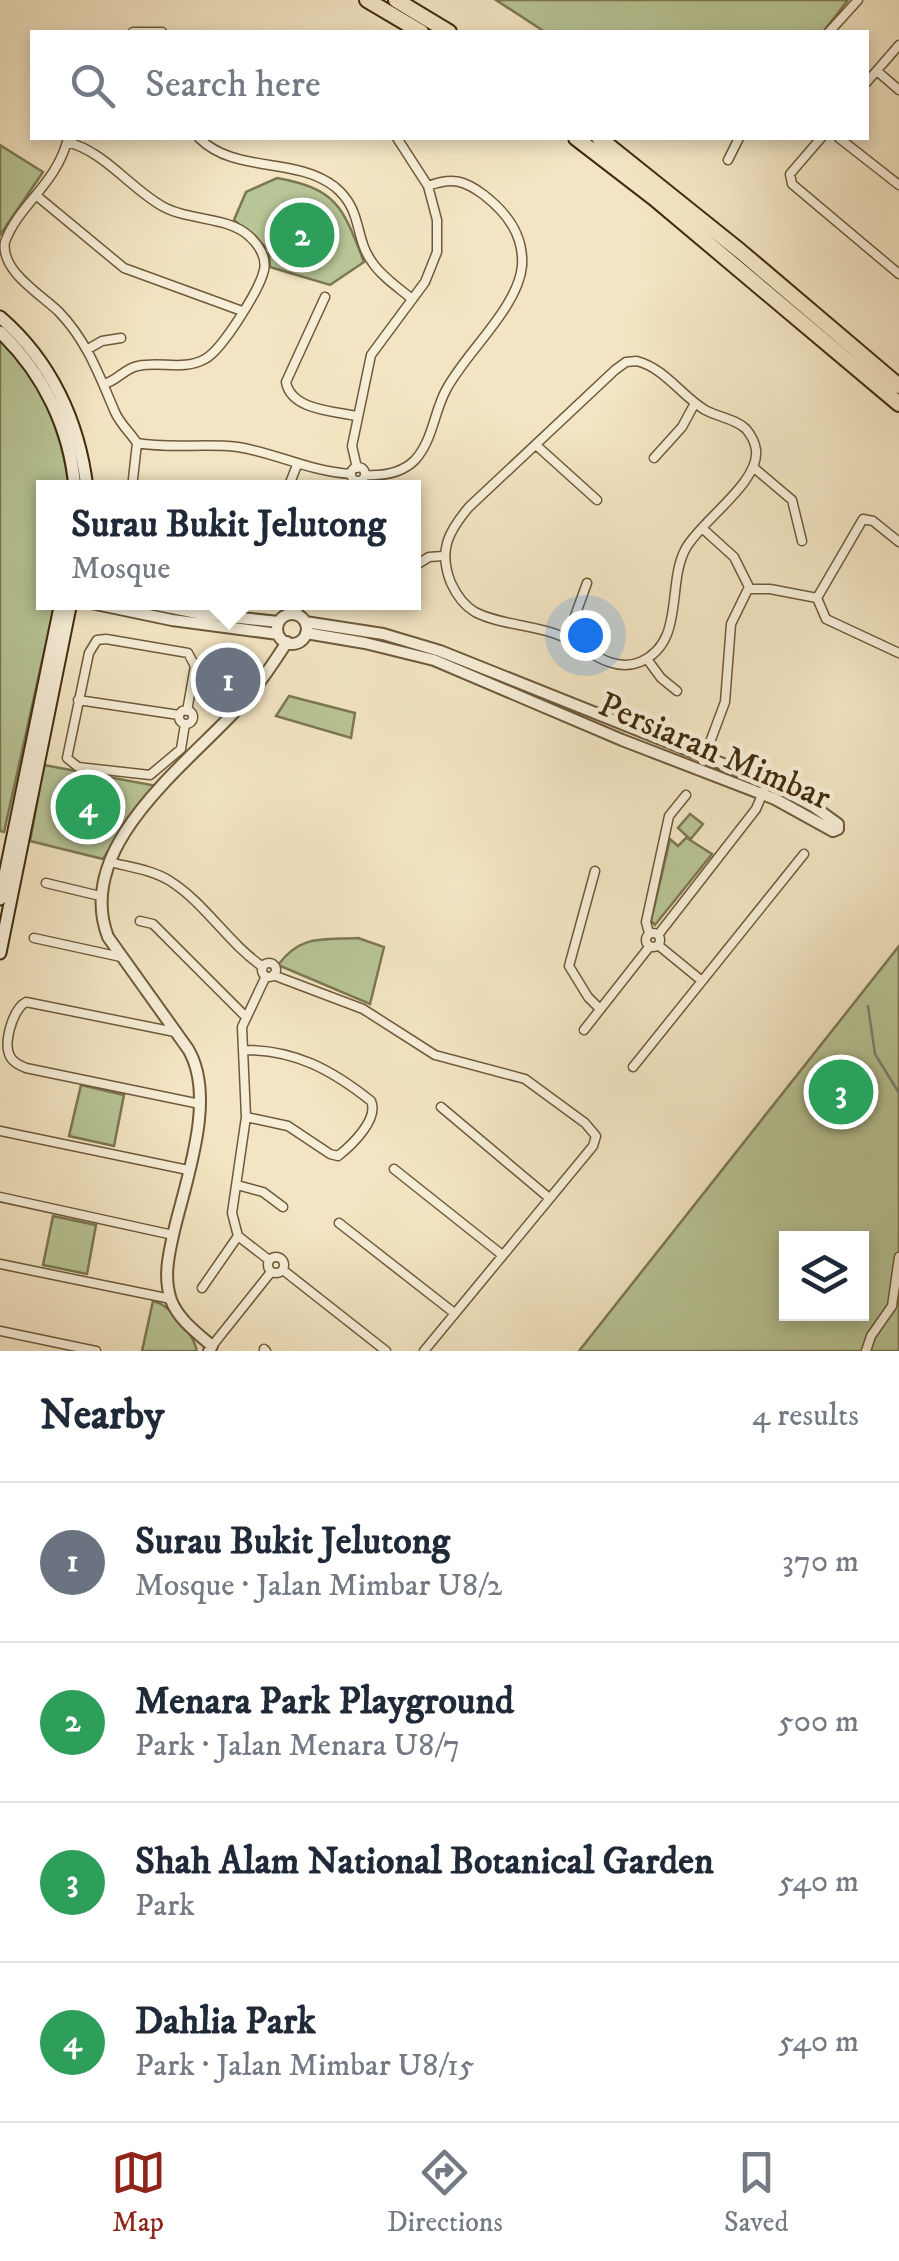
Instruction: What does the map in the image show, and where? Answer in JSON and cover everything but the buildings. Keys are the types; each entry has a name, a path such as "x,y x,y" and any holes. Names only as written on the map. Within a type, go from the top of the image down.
{"highway":[{"path":"367,0 418,30"},
{"path":"396,0 446,30"},
{"path":"579,140 654,198 899,404"},
{"path":"602,140 740,250 899,386"}],"main road":[{"path":"0,317 38,358 60,395 79,442 86,480"},
{"path":"0,332 26,360 56,410 66,436 74,480"},
{"path":"0,899 59,610"},
{"path":"0,953 69,610"}],"street":[{"path":"831,30 858,0"},
{"path":"869,80 899,45"},
{"path":"877,71 899,90"},
{"path":"104,384 134,366 180,367 204,360 222,344 260,280 265,264 251,238 238,228 164,207 68,140 56,172 5,242 5,257 13,271 61,314 88,349 117,416 137,443 163,448 236,447 359,479 399,470 418,456 432,430 444,392 506,304 520,275 522,254 517,234 500,208 461,180 428,186"},
{"path":"201,140 224,156 288,168 335,188 358,218 373,265 412,299"},
{"path":"359,479 352,446 371,355 428,276 437,252 437,220 428,186 398,140"},
{"path":"728,160 739,140"},
{"path":"818,140 795,166 790,178 797,189 899,274"},
{"path":"842,140 899,186"},
{"path":"37,196 124,268 242,310"},
{"path":"325,297 286,389 303,404 356,416"},
{"path":"88,349 102,340 121,338"},
{"path":"632,361 649,365 695,403 747,430 756,449 753,467 682,556 667,636 659,650 631,666 617,664 586,652 567,638 473,610 456,594 443,556 449,534 459,518 614,370 632,361"},
{"path":"654,458 682,426 695,403"},
{"path":"133,480 137,443"},
{"path":"536,445 596,500"},
{"path":"292,480 298,466"},
{"path":"753,467 792,500 802,541"},
{"path":"817,598 863,519 872,521 899,542"},
{"path":"701,770 725,702 731,624 749,589 748,580 734,558 702,528"},
{"path":"421,562 443,556"},
{"path":"567,638 587,583"},
{"path":"749,589 817,598"},
{"path":"817,598 826,619 899,652"},
{"path":"124,610 172,620 282,633"},
{"path":"182,610 301,641 299,615"},
{"path":"283,1270 271,1272 210,1349 171,1299 167,1265 200,1104 197,1069 177,1033 105,929 100,896 108,862 139,814 258,686 282,633 299,615"},
{"name":"Persiaran Mimbar","path":"299,615 426,646 768,782 813,806 838,824 838,829 833,831 762,794 434,660 365,643 299,615"},
{"path":"189,722 181,749 153,774 78,767 69,761 66,752 91,648 97,640 188,653 195,666 183,713 189,722 214,732"},
{"path":"647,659 656,673 677,691"},
{"path":"78,700 183,713"},
{"path":"654,934 756,809 768,782"},
{"path":"584,1030 654,946 654,934 646,922 669,816 686,794"},
{"path":"633,1067 804,854"},
{"path":"108,862 173,882 267,972 362,1010 435,1054 525,1079 594,1132 596,1141 424,1351"},
{"path":"595,871 568,966 600,1010"},
{"path":"46,883 100,896"},
{"path":"140,921 153,924 245,1016"},
{"path":"34,938 121,957"},
{"path":"654,946 702,981"},
{"path":"267,972 245,1016 242,1050 246,1116 232,1213 238,1236 269,1260 271,1272"},
{"path":"177,1033 32,1002 17,1008 8,1052 26,1068 200,1104"},
{"path":"242,1050 280,1051 327,1068 372,1101 374,1109 372,1118 338,1156 288,1126 246,1116"},
{"path":"441,1108 548,1196"},
{"path":"0,1131 188,1170"},
{"path":"394,1169 501,1254"},
{"path":"236,1185 264,1192 282,1207"},
{"path":"0,1196 173,1235"},
{"path":"339,1222 453,1312"},
{"path":"202,1288 238,1236"},
{"path":"866,1351 871,1336 892,1306 899,1256"},
{"path":"269,1260 281,1258 283,1270 386,1351"},
{"path":"0,1264 171,1299"},
{"path":"0,1331 96,1351"}],"green space":[{"path":"496,0 848,0 825,30 542,30"},
{"path":"0,145 43,172 0,235"},
{"path":"277,178 313,188 336,204 364,262 330,285 270,267 269,250 234,220 246,192"},
{"path":"0,339 27,371 47,407 68,480 36,480 36,610 53,610 4,832 0,831"},
{"path":"289,696 355,713 351,738 276,716"},
{"path":"44,765 157,786 122,828 103,859 30,841"},
{"path":"690,814 703,824 690,840 712,854 655,925 651,921 670,839 678,846 690,839 678,828"},
{"path":"358,938 384,947 370,1004 278,965 304,943"},
{"path":"899,946 899,1351 579,1351"},
{"path":"81,1085 124,1095 114,1146 69,1136"},
{"path":"53,1216 96,1225 87,1274 43,1265"},
{"path":"153,1301 180,1321 197,1351 142,1351"}],"waterway":[{"path":"868,1006 875,1054 899,1093"}],"place":[{"name":"Menara Park Playground","path":"302,235"},
{"name":"Surau Bukit Jelutong","path":"228,680"},
{"name":"Dahlia Park","path":"88,807"},
{"name":"Shah Alam National Botanical Garden","path":"841,1092"}]}
